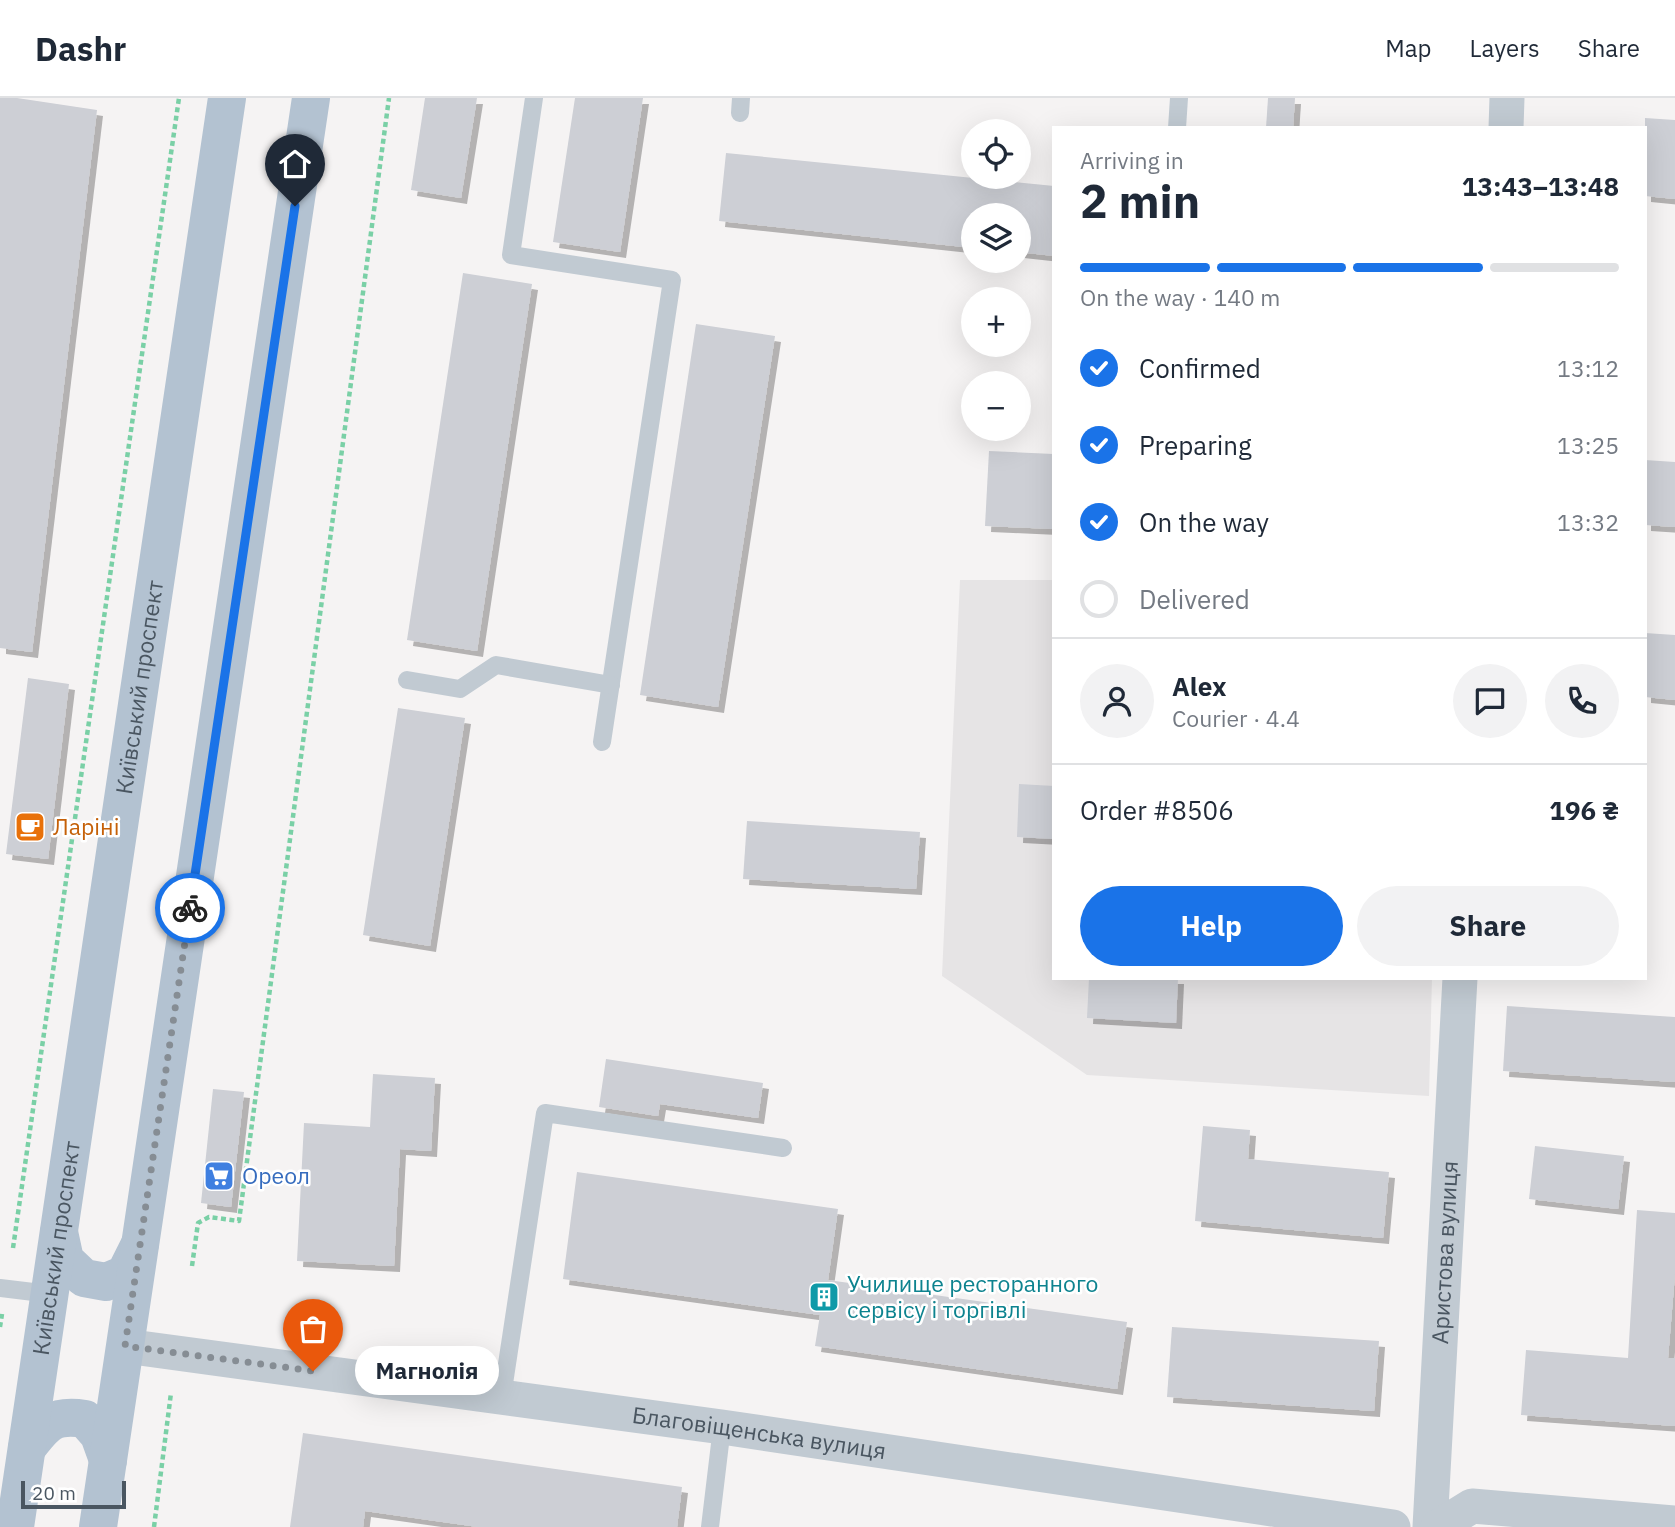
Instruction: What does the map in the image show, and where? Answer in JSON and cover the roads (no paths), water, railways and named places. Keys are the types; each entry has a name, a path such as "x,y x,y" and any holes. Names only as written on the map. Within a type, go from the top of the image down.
{"main road":[{"name":"Київський проспект","path":"15,1527 227,98"},
{"path":"98,1527 311,98"},
{"path":"59,1232 65,1260 84,1278 106,1282 125,1274 140,1243"},
{"path":"27,1447 43,1428 64,1415 85,1419 99,1435 108,1460"}],"street":[{"path":"1506,126 1507,98"},
{"name":"Аристова вулиця","path":"1430,1527 1460,980"},
{"name":"Благовіщенська вулиця","path":"125,1346 722,1427 1393,1527"},
{"path":"1438,1527 1472,1506 1675,1523"}],"lane":[{"path":"534,98 511,255 672,280 602,742"},
{"path":"1177,126 1179,98"},
{"path":"407,680 460,689 496,665 611,685"},
{"path":"502,1397 545,1113 783,1148"},
{"path":"0,1287 50,1294"},
{"path":"710,1527 722,1427"}],"place":[{"name":"Ларіні","path":"30,827"},
{"name":"Ореол","path":"219,1176"},
{"name":"Училище ресторанного сервісу і торгівлі","path":"824,1297"},
{"name":"Магнолія","path":"313,1371"}]}
